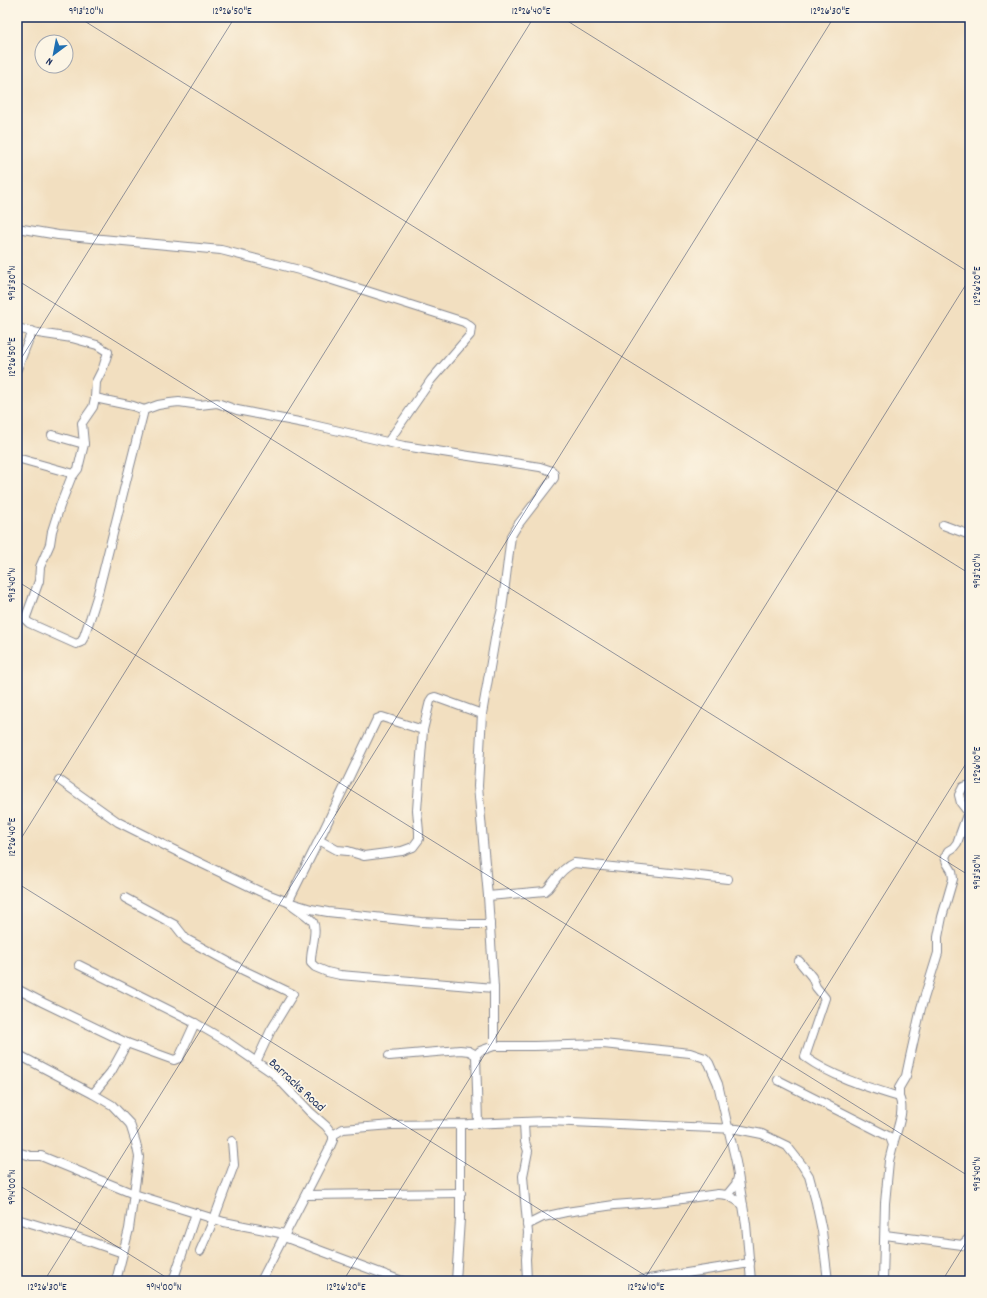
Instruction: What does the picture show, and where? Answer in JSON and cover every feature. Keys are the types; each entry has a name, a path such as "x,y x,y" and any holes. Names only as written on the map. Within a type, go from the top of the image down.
{"street":[{"path":"17,228 58,235 221,250 307,272 464,322 471,328 470,335 431,380 388,442"},
{"path":"17,328 72,338 97,345 108,352 104,368 96,382 93,407 82,423 84,444 78,469 71,478 60,506 52,531 50,544 40,567 39,581 26,620 33,625 76,644 81,642 83,639 97,597 144,410"},
{"path":"17,369 32,331"},
{"path":"95,398 133,406 144,410 158,405 179,402 200,406 217,403 237,410 309,424 388,442 540,467 552,471 554,474 554,478 511,536 502,610 496,633 482,714 478,786 488,896 494,988 494,1046"},
{"path":"52,435 84,444"},
{"path":"17,458 74,474"},
{"path":"943,524 970,535"},
{"path":"319,840 337,850 348,851 364,856 402,851 413,847 419,839 417,810 423,730 430,701 435,697 482,714"},
{"path":"288,902 379,718 382,717 423,730"},
{"path":"59,780 118,822 219,872 288,902 311,909 328,912 421,922 490,924"},
{"path":"883,1281 886,1196 889,1161 901,1109 899,1088 906,1076 921,1008 938,953 938,936 953,879 952,871 945,857 948,851 957,843 968,812 961,804 959,795 963,787 970,784"},
{"path":"488,896 545,891 549,889 553,881 574,863 728,879"},
{"path":"125,898 174,925 186,939 245,971 292,994 271,1030 256,1062"},
{"path":"288,902 313,922 315,931 310,956 311,963 321,970 340,975 494,988"},
{"path":"799,961 812,977 816,987 825,998 805,1057 845,1079 899,1096"},
{"name":"Barracks Road","path":"79,965 195,1023 226,1041 274,1074 310,1112 326,1126 333,1135"},
{"path":"17,988 44,1003 127,1043 174,1060 179,1058 195,1023"},
{"path":"93,1094 111,1072 127,1043"},
{"path":"476,1054 494,1046 602,1044 690,1053 705,1058 709,1063 718,1084 738,1176 752,1281"},
{"path":"390,1056 460,1050 469,1051 476,1054"},
{"path":"476,1054 478,1124"},
{"path":"18,1058 93,1094 112,1105 130,1124 139,1157 129,1229 116,1281"},
{"path":"778,1080 890,1137 893,1145"},
{"path":"261,1281 307,1194 330,1147 333,1140 333,1135 343,1129 392,1125 524,1123 548,1121 737,1130 762,1134 787,1146 802,1164 809,1176 822,1231 828,1281"},
{"path":"524,1123 525,1142 528,1151 523,1176 528,1233 526,1259 527,1281"},
{"path":"456,1281 461,1193 460,1124"},
{"path":"200,1251 214,1219 234,1165 232,1141"},
{"path":"17,1152 31,1156 41,1156 134,1194 214,1219 284,1235 402,1281"},
{"path":"727,1195 736,1184 738,1176"},
{"path":"307,1194 461,1193"},
{"path":"527,1224 543,1217 566,1212 614,1205 667,1201 718,1194 727,1195 743,1205"},
{"path":"173,1281 196,1213"},
{"path":"17,1219 123,1253"},
{"path":"885,1235 966,1245 970,1237"},
{"path":"636,1281 750,1263"}]}
